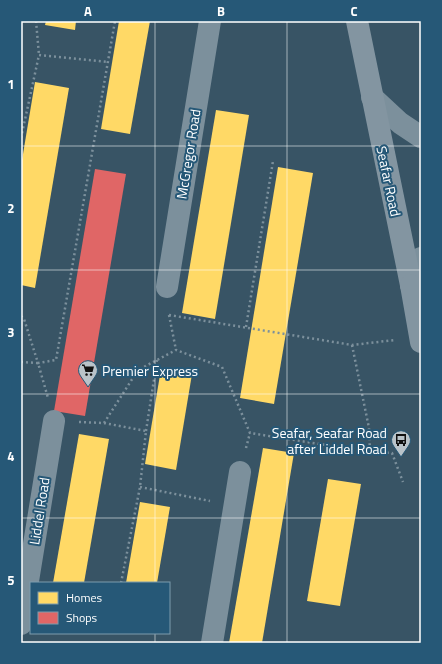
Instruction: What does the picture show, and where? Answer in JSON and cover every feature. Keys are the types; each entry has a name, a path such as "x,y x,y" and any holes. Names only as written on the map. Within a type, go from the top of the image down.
{"street":[{"name":"McGregor Road","path":"167,287 210,21"},
{"name":"Seafar Road","path":"357,21 411,285 421,342"},
{"path":"372,97 400,123 421,137"},
{"path":"411,285 421,258"},
{"name":"Liddel Road","path":"21,624 54,421"},
{"path":"212,643 240,472"}],"path":[{"path":"21,138 39,55 36,21"},
{"path":"21,362 38,363 56,360 115,21"},
{"path":"39,55 108,62"},
{"path":"246,327 273,161"},
{"path":"167,287 169,315 176,350"},
{"path":"169,315 352,345 398,340"},
{"path":"21,316 24,318 54,421 104,424 146,431"},
{"path":"352,345 369,428 370,452"},
{"path":"104,424 138,370 176,350 222,367 250,433 370,452 392,453 403,482"},
{"path":"121,582 140,488 146,431 157,360"},
{"path":"140,488 235,506"}],"building: Homes":[{"path":"46,21 76,21 75,30 45,25"},
{"path":"119,21 150,21 130,134 101,129"},
{"path":"35,82 69,88 35,288 21,285 21,166"},
{"path":"216,110 249,115 215,319 182,313"},
{"path":"278,167 313,173 274,404 240,398"},
{"path":"161,369 192,374 176,470 145,464"},
{"path":"79,434 109,439 84,582 53,582"},
{"path":"263,448 294,453 262,643 229,643"},
{"path":"328,479 361,484 340,606 307,601"},
{"path":"140,502 170,507 157,582 126,582"}],"building: Shops":[{"path":"95,169 126,174 85,416 54,411"}],"place":[{"name":"Premier Express","path":"88,387"},
{"name":"Seafar, Seafar Road after Liddel Road","path":"401,457"}]}
